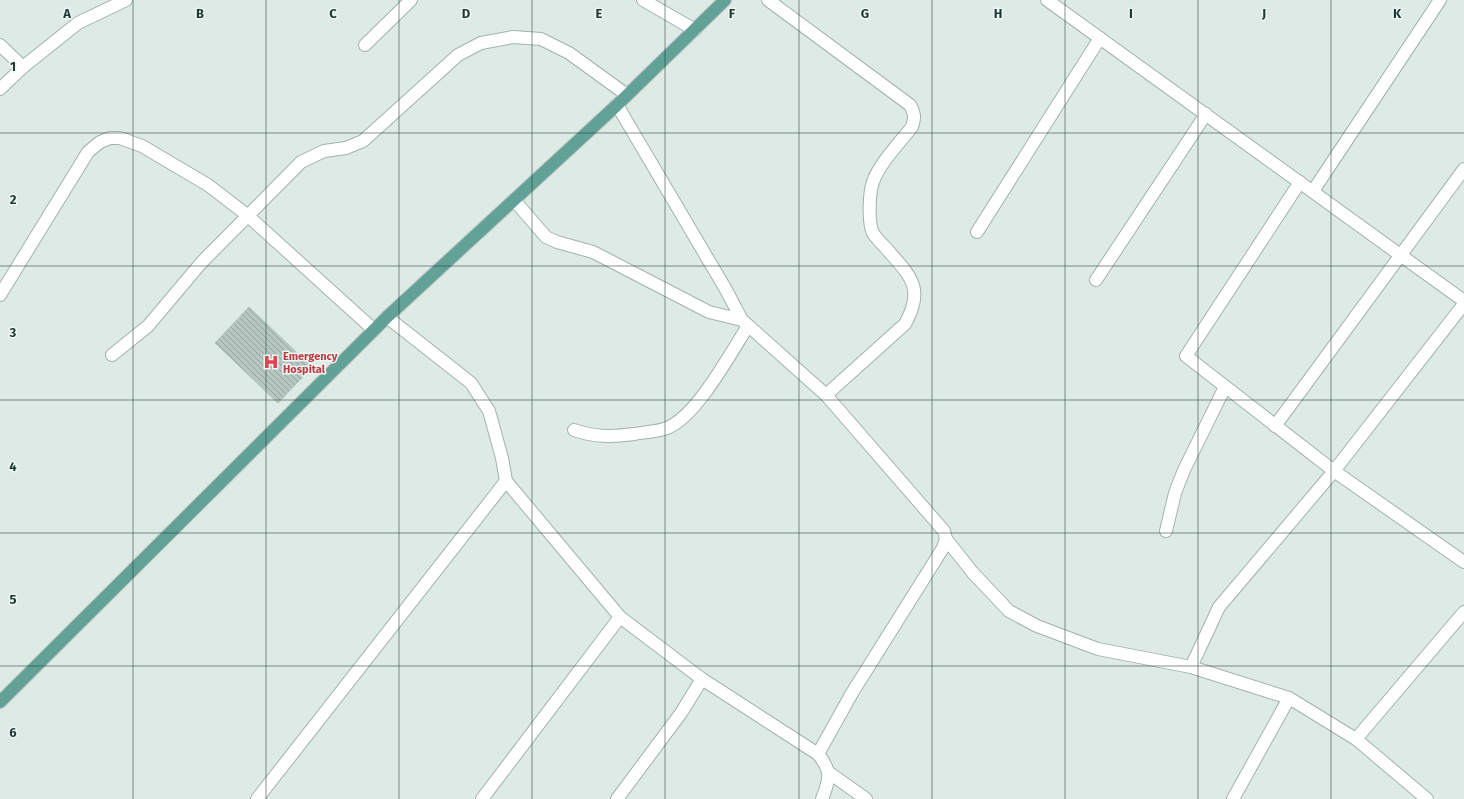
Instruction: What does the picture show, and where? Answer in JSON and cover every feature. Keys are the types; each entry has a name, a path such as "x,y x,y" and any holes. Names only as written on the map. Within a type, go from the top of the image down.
{"main road":[{"path":"0,702 388,316 627,95 725,0"}],"street":[{"path":"0,89 23,67 78,23 126,0"},
{"path":"365,45 411,0"},
{"path":"643,0 695,30"},
{"path":"768,0 910,106 914,112 915,120 912,127 880,170 873,182 870,213 873,233 910,277 915,295 913,310 905,324 826,395"},
{"path":"1047,0 1313,191 1464,302 1334,471 1219,607 1191,667"},
{"path":"1313,191 1440,0"},
{"path":"112,355 148,326 200,263 247,214 301,162 324,151 346,148 363,141 458,55 481,43 513,37 541,39 569,53 627,95"},
{"path":"977,232 1100,38"},
{"path":"0,45 23,67"},
{"path":"617,104 745,323 826,395 944,531 946,539 973,573 1009,611 1037,626 1098,649 1191,667 1289,698 1356,739 1427,799"},
{"path":"1096,280 1206,114"},
{"path":"0,295 88,152 100,142 120,138 142,146 208,185 247,214 374,330"},
{"path":"1275,426 1464,169"},
{"path":"1300,182 1186,356 1334,471 1464,562"},
{"path":"514,200 546,237 556,242 593,252 709,312 745,323"},
{"path":"388,316 471,383 489,411 502,458 506,481 620,617 702,679 818,754 827,765 828,772 828,780 822,799"},
{"path":"574,430 590,435 613,437 666,428 681,420 697,402 745,323"},
{"path":"1166,531 1175,493 1184,470 1225,387"},
{"path":"257,799 506,481"},
{"path":"818,754 852,693 943,548 946,539"},
{"path":"1356,739 1464,612"},
{"path":"482,799 620,617"},
{"path":"617,799 681,713 702,679"},
{"path":"1233,799 1289,698"},
{"path":"828,772 866,799"}],"building":[{"path":"249,307 312,367 278,403 215,343"}],"place":[{"name":"Emergency Hospital","path":"271,362"}]}
